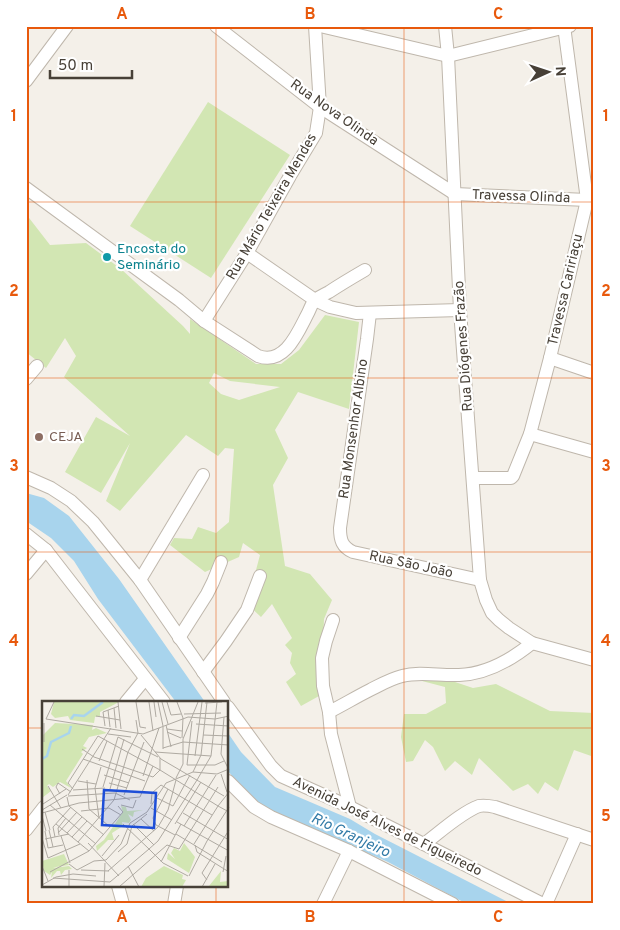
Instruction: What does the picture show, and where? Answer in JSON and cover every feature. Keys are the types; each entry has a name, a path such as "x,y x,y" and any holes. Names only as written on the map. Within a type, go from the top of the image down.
{"street":[{"path":"26,82 66,26"},
{"name":"Rua Nova Olinda","path":"216,26 229,32 320,107 456,194"},
{"name":"Rua Mário Teixeira Mendes","path":"204,321 247,253 312,140 318,126 320,107 315,26"},
{"path":"320,26 448,56 566,27"},
{"name":"Rua Diógenes Frazão","path":"445,26 456,194 460,310 474,478 480,580 492,613 509,628 532,643 594,660"},
{"name":"Travessa Caririaçu","path":"474,478 509,478 512,476 530,434 590,201 566,27"},
{"path":"26,188 179,300 204,321 258,356 269,358 281,354 294,340 315,300 365,270"},
{"name":"Travessa Olinda","path":"456,194 590,201"},
{"path":"247,253 315,300 343,311 370,313 460,310"},
{"name":"Rua Monsenhor Albino","path":"343,545 340,528 370,313"},
{"path":"550,358 594,374"},
{"path":"26,379 37,366"},
{"path":"530,434 594,452"},
{"path":"140,580 203,475"},
{"path":"26,477 51,488 72,501 93,522 140,580 223,701"},
{"path":"26,534 46,550 163,701"},
{"name":"Rua São João","path":"343,545 359,553 480,580"},
{"path":"26,574 46,550"},
{"path":"179,638 207,594 221,562"},
{"path":"203,672 247,610 260,576"},
{"path":"333,620 322,658 323,686 329,712 331,734 350,806"},
{"path":"329,712 386,681 402,675 460,675 482,672 498,666 520,653 532,643"},
{"path":"127,701 145,679"},
{"name":"Avenida José Alves de Figueiredo","path":"229,709 271,766 282,776 350,806 544,904"},
{"path":"229,782 254,807 271,817 349,851 453,904"},
{"path":"424,844 464,814 480,806 495,807 594,840"},
{"path":"26,830 42,810"},
{"path":"544,904 577,834"},
{"path":"323,904 349,851"},
{"path":"119,888 123,904"},
{"path":"174,904 177,888"}],"green space":[{"path":"208,102 290,155 211,278 130,226"},
{"path":"26,214 50,245 86,243 121,269 190,334 190,319 256,364 281,364 299,350 325,315 359,322 349,409 298,392 275,430 288,458 273,485 285,566 310,574 332,600 324,619 321,697 319,696 301,706 286,682 296,674 290,663 292,653 285,645 292,638 272,604 261,617 247,604 260,555 243,543 239,557 205,572 170,545 174,538 192,539 198,527 216,533 229,522 234,449 225,448 218,456 186,435 120,511 106,501 130,443 101,493 65,472 96,417 130,436 64,377 76,356 65,338 46,368 26,352","holes":["214,373 230,381 280,387 239,400 221,394 209,383"]},
{"path":"431,674 473,688 496,684 550,711 594,713 594,757 574,750 558,791 545,782 538,794 528,784 513,791 479,758 472,775 455,761 445,771 433,747 425,740 413,761 406,762 401,737 404,714 426,714 446,703 445,687 422,681"}],"water":[{"path":"26,493 44,498 69,516 119,579 204,701 175,701 98,599 74,561 51,538 26,521"},
{"name":"Rio Granjeiro","path":"229,734 241,752 275,787 350,819 375,834 512,904 467,904 388,862 263,807 249,796 229,772"}],"place":[{"name":"Encosta do Seminário","path":"107,257"},
{"name":"CEJA","path":"39,437"}]}
